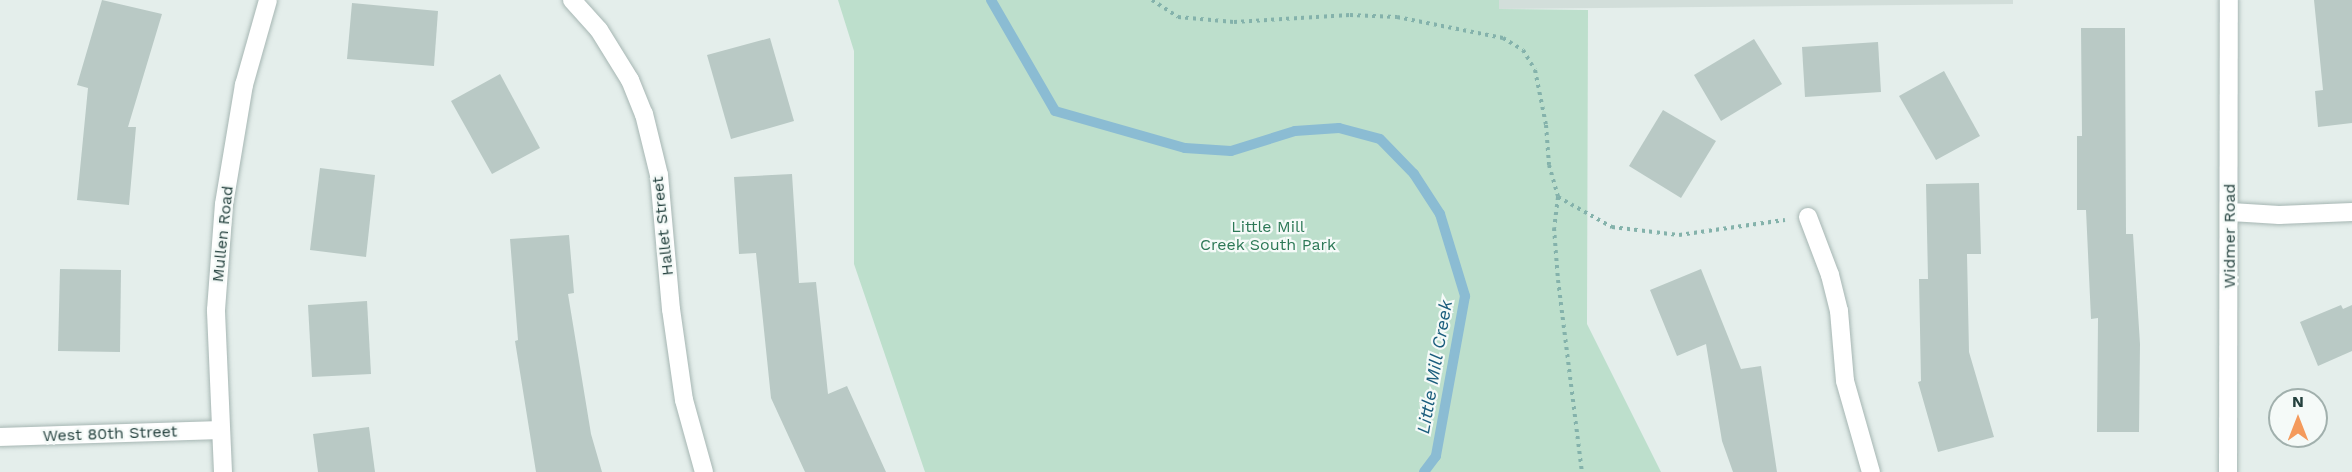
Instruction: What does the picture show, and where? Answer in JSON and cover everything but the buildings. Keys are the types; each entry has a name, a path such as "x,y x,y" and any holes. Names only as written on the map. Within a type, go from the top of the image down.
{"street":[{"name":"Mullen Road","path":"223,472 216,310 224,204 244,85 268,0"},
{"name":"Hallet Street","path":"572,0 599,30 630,80 644,114 658,175 671,309 684,400 704,472"},
{"name":"Widmer Road","path":"2228,472 2231,212 2229,0"},
{"path":"2231,212 2279,215 2352,212"},
{"path":"1808,218 1830,276 1839,311 1845,381 1860,445 1871,472"},
{"name":"West 80th Street","path":"0,437 220,430"}],"path":[{"path":"1152,0 1178,17 1234,22 1374,15 1503,38 1523,51 1535,70 1549,165 1558,197 1554,228 1558,280 1582,472"},
{"path":"1558,197 1612,227 1678,235 1808,218"}],"shaded area":[{"path":"1499,0 2013,0 2013,4 1499,9"}],"green space":[{"name":"Little Mill Creek South Park","path":"838,0 1499,0 1499,9 1588,10 1587,324 1661,472 925,472 854,264 854,51"}],"waterway":[{"name":"Little Mill Creek","path":"991,0 1055,111 1185,148 1231,151 1295,131 1339,128 1380,139 1414,174 1440,214 1465,296 1436,456 1424,472"}]}
